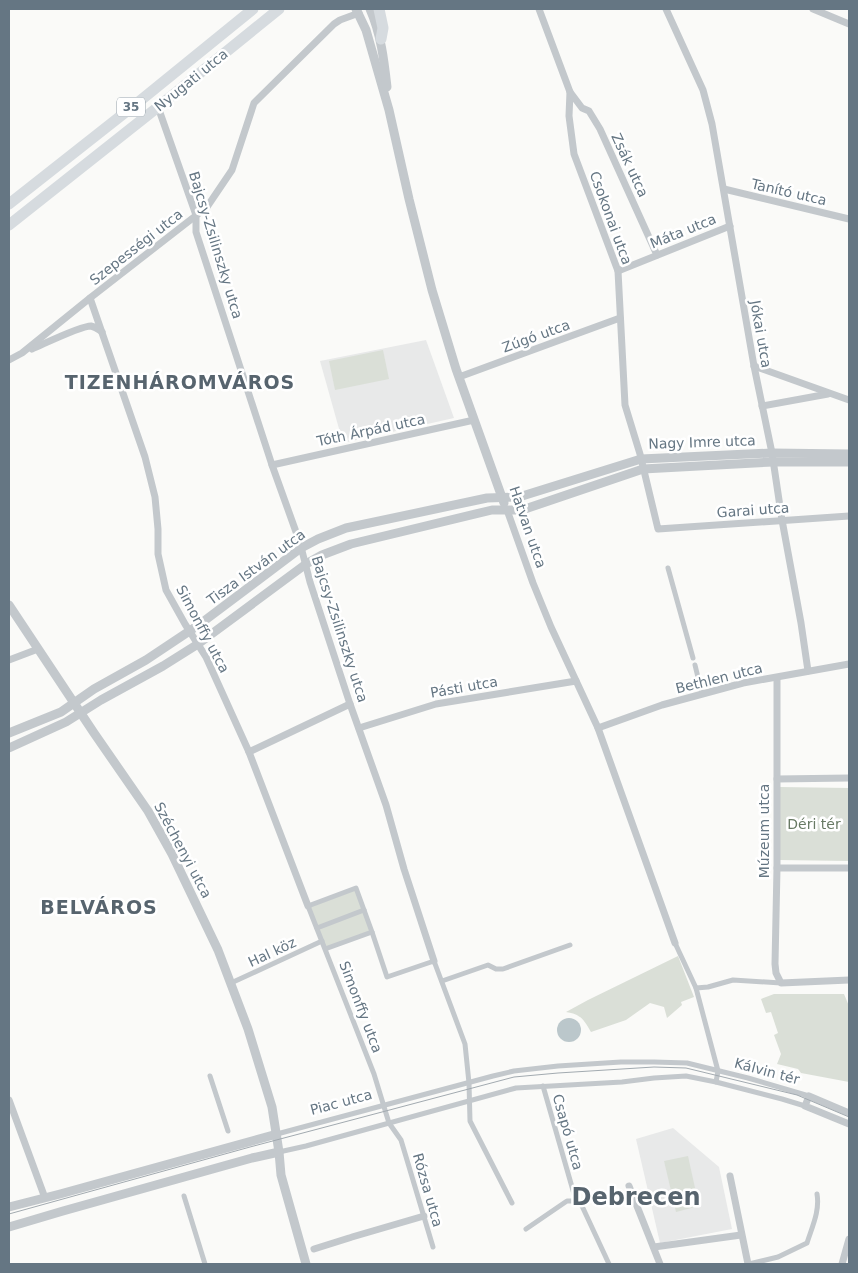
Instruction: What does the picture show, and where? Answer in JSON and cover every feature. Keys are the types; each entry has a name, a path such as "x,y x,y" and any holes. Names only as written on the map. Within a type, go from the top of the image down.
{"main road":[{"name":"Nyugati utca","path":"9,204 253,9"},
{"name":"Nyugati utca","path":"9,225 279,9"},
{"path":"379,9 383,28 380,38"}],"street":[{"name":"Hatvan utca","path":"370,9 384,56 389,110"},
{"name":"Csokonai utca","path":"539,9 570,92 569,116 574,154 618,271 625,405 641,458 658,529"},
{"name":"Jókai utca","path":"666,9 703,90 712,124 801,623 808,672"},
{"path":"813,9 849,24"},
{"name":"Hatvan utca","path":"358,11 366,30 389,110 432,290 459,377 547,618 598,728 675,943"},
{"name":"Szepességi utca","path":"22,354 90,298 207,207 232,170 254,103 334,24 358,11"},
{"name":"Zsák utca","path":"570,92 582,108 589,111 600,129 657,255"},
{"name":"Bajcsy-Zsilinszky utca","path":"158,107 196,215 196,232 301,548 310,582 350,704 386,805 404,869 434,961 465,1044 470,1121 512,1203"},
{"name":"Tanító utca","path":"724,189 849,219"},
{"name":"Máta utca","path":"618,271 730,226"},
{"name":"Simonffy utca","path":"90,298 145,457 155,497 158,554 166,590 206,657 249,752 308,906"},
{"name":"Zúgó utca","path":"459,377 620,318"},
{"name":"Szepességi utca","path":"9,360 81,328 90,326 102,332"},
{"path":"754,366 849,400"},
{"path":"762,406 829,394"},
{"name":"Tóth Árpád utca","path":"272,465 474,420"},
{"name":"Nagy Imre utca","path":"507,510 522,510 643,469 772,458 849,454"},
{"name":"Nagy Imre utca","path":"503,498 519,497 641,458 772,458 849,462"},
{"name":"Tisza István utca","path":"9,733 61,712 94,689 146,660 190,631 301,548 318,539 346,528 488,498 503,498"},
{"name":"Tisza István utca","path":"9,748 66,722 101,700 163,666 198,644 306,564 322,555 351,544 492,510 507,510"},
{"name":"Garai utca","path":"658,529 849,516"},
{"path":"668,568 693,658"},
{"name":"Széchenyi utca","path":"9,605 148,811 172,854 218,950 248,1029 272,1107 281,1175 306,1264"},
{"path":"9,660 38,650"},
{"name":"Bethlen utca","path":"598,728 662,706 743,683 849,664"},
{"path":"695,665 702,694"},
{"name":"Múzeum utca","path":"777,678 775,964 776,973 781,983"},
{"name":"Pásti utca","path":"359,728 436,704 576,680"},
{"path":"249,752 350,704"},
{"path":"777,779 849,778"},
{"path":"777,868 849,868"},
{"path":"372,932 324,949 308,906 356,888 372,932 387,977 434,961"},
{"path":"317,928 364,910"},
{"name":"Hal köz","path":"231,983 322,941"},
{"path":"675,943 696,988 718,1071"},
{"path":"442,981 488,965 496,969 503,969 570,945"},
{"name":"Simonffy utca","path":"324,949 374,1074 384,1105"},
{"path":"696,988 708,987 732,980 781,983 849,980"},
{"name":"Piac utca","path":"9,1207 370,1108 514,1072 558,1066 621,1062 687,1063"},
{"name":"Kálvin tér","path":"687,1063 809,1096 849,1113"},
{"name":"Kálvin tér","path":"716,1082 718,1071"},
{"path":"210,1076 228,1131"},
{"name":"Kálvin tér","path":"543,1086 622,1082 686,1076 782,1099 849,1124"},
{"path":"9,1227 252,1158 306,1146 469,1100 516,1088 543,1086"},
{"name":"Csapó utca","path":"543,1086 576,1201 582,1206 609,1264"},
{"name":"Kálvin tér","path":"805,1106 809,1096"},
{"path":"9,1100 45,1198"},
{"name":"Rózsa utca","path":"384,1105 390,1122 401,1140 433,1247"},
{"path":"730,1176 748,1264 778,1257 806,1243 817,1212 817,1194"},
{"path":"629,1186 660,1264"},
{"path":"184,1196 205,1264"},
{"path":"526,1229 564,1203 576,1201"},
{"path":"314,1249 424,1216"},
{"path":"654,1248 741,1235"},
{"path":"842,1264 849,1240"}],"shaded area":[{"path":"426,340 454,418 343,443 320,361"},
{"path":"569,1018 574,1019 580,1025 580,1035 574,1041 569,1042 564,1041 558,1035 557,1030 558,1025 564,1019"},
{"path":"673,1128 719,1167 732,1229 660,1243 636,1139"}],"green space":[{"path":"383,350 389,379 335,390 329,361"},
{"name":"Déri tér","path":"780,787 849,788 849,861 779,860"},
{"path":"356,888 372,932 325,949 308,906"},
{"path":"678,956 694,997 681,1002 682,1005 667,1018 664,1007 650,1003 626,1020 591,1032 582,1018 566,1012 588,1000"},
{"path":"774,994 844,994 849,1006 849,1082 801,1073 798,1069 777,1064 781,1054 774,1035 778,1033 771,1012 766,1013 761,999"},
{"path":"688,1156 699,1206 676,1212 664,1161"}],"tram line":[{"path":"9,1214 250,1147 514,1077 654,1067 686,1068 797,1095 849,1117"}],"district":[{"name":"TIZENHÁROMVÁROS","path":"180,382"},
{"name":"BELVÁROS","path":"99,907"},
{"name":"Debrecen","path":"636,1197"}]}
